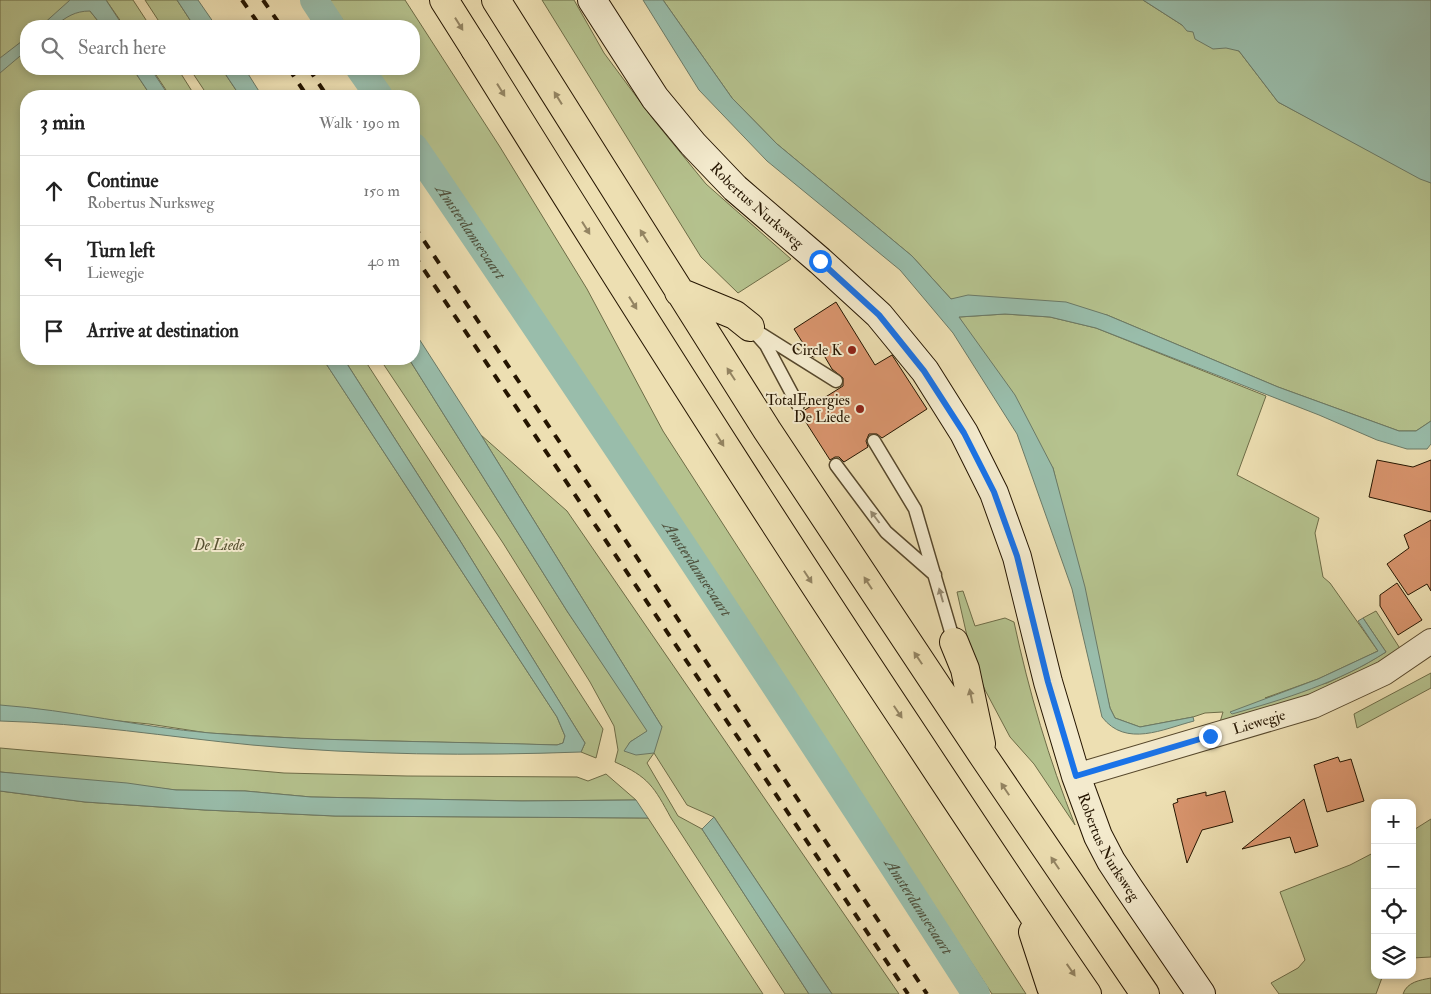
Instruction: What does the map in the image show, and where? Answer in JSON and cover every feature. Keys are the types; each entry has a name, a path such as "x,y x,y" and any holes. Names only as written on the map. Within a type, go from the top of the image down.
{"main road":[{"path":"444,0 747,483 1023,902 1087,994"},
{"path":"496,0 767,430 984,757 1145,994"},
{"name":"Robertus Nurksweg","path":"592,0 655,98 693,144 735,188 879,315 924,371 964,433 994,492 1017,556 1048,682 1076,776 1098,836 1111,861 1201,994"},
{"path":"679,292 735,315 750,327"},
{"path":"954,642 965,669 984,757"},
{"path":"1023,902 1051,987 1056,994"}],"street":[{"name":"Liewegje","path":"1076,776 1313,706 1384,673 1431,641"}],"lane":[{"path":"750,327 836,381"},
{"path":"750,327 766,345 798,405"},
{"path":"874,441 915,509 954,642"},
{"path":"836,465 886,532 935,575"}],"green space":[{"name":"De Liede","path":"0,0 90,0 90,11 97,20 20,20 20,75 137,75 147,90 20,90 20,365 327,365 557,717 565,736 563,743 557,745 309,739 208,733 149,724 0,709"},
{"path":"106,0 133,0 146,20 120,20"},
{"path":"145,0 177,0 190,20 158,20"},
{"path":"329,0 405,0 418,20 343,20"},
{"path":"542,0 574,0 604,53 653,119 706,184 791,259 738,293 701,257"},
{"path":"663,0 1143,0 1182,25 1239,51 1278,102 1431,183 1431,421 1416,431 1399,431 1278,387 1107,315 951,299 912,256 777,144 732,98"},
{"path":"420,23 500,147 587,289 663,431 1026,994 992,994 792,689 420,136 420,90 389,90 379,75 420,75"},
{"path":"156,75 182,75 191,90 166,90"},
{"path":"194,75 226,75 236,90 204,90"},
{"path":"1005,314 1050,317 1096,328 1266,396 1237,475 1319,518 1315,533 1323,577 1330,583 1378,651 1318,679 1265,698 1327,683 1386,652 1363,618 1376,611 1401,650 1315,693 1220,722 1223,712 1205,713 1140,727 1115,718 1110,708 1053,468 959,317"},
{"path":"348,365 368,365 603,729 596,758 581,752 585,743 459,539"},
{"path":"384,365 413,365 567,611 648,731 630,742 625,751 662,727 481,435 567,511 899,994 832,994 714,817 687,805 654,753 647,763 678,816 702,829 809,994 785,994 655,791 643,778 615,762 618,750 614,726 590,682 503,543"},
{"path":"963,591 975,626 1005,618 1014,622 1040,725 1075,825 1034,764 1010,737 985,690 972,658 957,592"},
{"path":"1431,673 1431,688 1357,728 1354,714"},
{"path":"0,748 284,773 577,777 588,781 606,774 636,800 522,801 311,797 245,791 176,790 0,772"},
{"path":"0,791 85,802 335,816 648,818 763,994 0,994"},
{"path":"1431,819 1431,957 1416,958 1416,828"},
{"path":"1371,854 1371,979 1382,979 1376,994 1279,994 1271,983 1298,968 1305,960 1280,892 1350,865"},
{"path":"1431,978 1431,994 1403,994 1411,984"}],"shaded area":[{"path":"70,0 106,0 119,20 97,20 90,11 71,15 63,20 48,20"},
{"path":"177,0 198,0 212,20 190,20"},
{"path":"643,0 663,0 732,98 777,144 912,256 951,299 968,295 1066,302 1107,315 1278,387 1399,431 1416,431 1431,421 1431,444 1427,449 1407,449 1377,440 1319,415 1096,328 1050,317 1005,314 959,317 1015,395 1053,468 1085,587 1110,708 1115,718 1140,727 1193,717 1194,721 1145,734 1133,734 1122,732 1102,717 1072,589 1017,434 953,333 900,270 767,161 699,90"},
{"path":"1143,0 1431,0 1431,183 1420,179 1278,102 1239,51 1226,48 1213,49 1195,39 1193,32 1187,31 1182,25"},
{"path":"20,43 20,56 0,73 0,58"},
{"path":"137,75 155,75 165,90 147,90"},
{"path":"226,75 249,75 258,90 236,90"},
{"path":"420,340 662,727 654,753 636,755 624,751 630,742 647,731 567,611 413,365 420,365"},
{"path":"327,365 348,365 459,539 585,743 581,752 499,754 375,753 252,745 63,724 0,721 0,705 210,733 340,740 557,745 563,743 565,736 557,717"},
{"path":"1363,618 1386,652 1350,672 1312,689 1232,714 1230,712 1318,679 1378,651 1358,621"},
{"path":"0,772 127,783 176,790 245,791 311,797 522,801 636,800 648,818 335,816 85,802 0,791"},
{"path":"714,817 832,994 809,994 702,829"}],"building":[{"path":"836,302 875,365 892,355 927,409 882,438 877,434 869,434 866,441 868,447 844,462 839,457 830,460 800,413 843,386 843,378 832,369 822,352 814,357 811,356 794,329"},
{"path":"1377,460 1413,467 1431,460 1431,512 1369,497"},
{"path":"1431,520 1431,591 1427,584 1408,595 1387,564 1409,548 1404,535"},
{"path":"1397,583 1422,620 1398,635 1380,606 1380,595"},
{"path":"1338,757 1340,762 1351,759 1364,801 1327,812 1314,765"},
{"path":"1225,791 1233,822 1202,830 1187,863 1173,804 1178,802 1177,799 1206,792 1206,796"},
{"path":"1304,799 1318,846 1295,853 1290,837 1242,849"}],"waterway":[{"name":"Amsterdamsevaart","path":"314,0 327,20"},
{"name":"Amsterdamsevaart","path":"364,75 375,90"},
{"name":"Amsterdamsevaart","path":"420,156 698,569 976,994"}],"railway":[{"path":"242,0 256,20"},
{"path":"263,0 277,20"},
{"path":"293,75 303,90"},
{"path":"313,75 323,90"},
{"path":"420,235 927,994"},
{"path":"420,264 908,994"}],"place":[{"name":"Circle K","path":"852,350"},
{"name":"TotalEnergies De Liede","path":"860,409"}],"route":[{"path":"820,261 879,315 924,371 964,433 994,492 1017,556 1048,682 1076,776 1210,736"}]}
